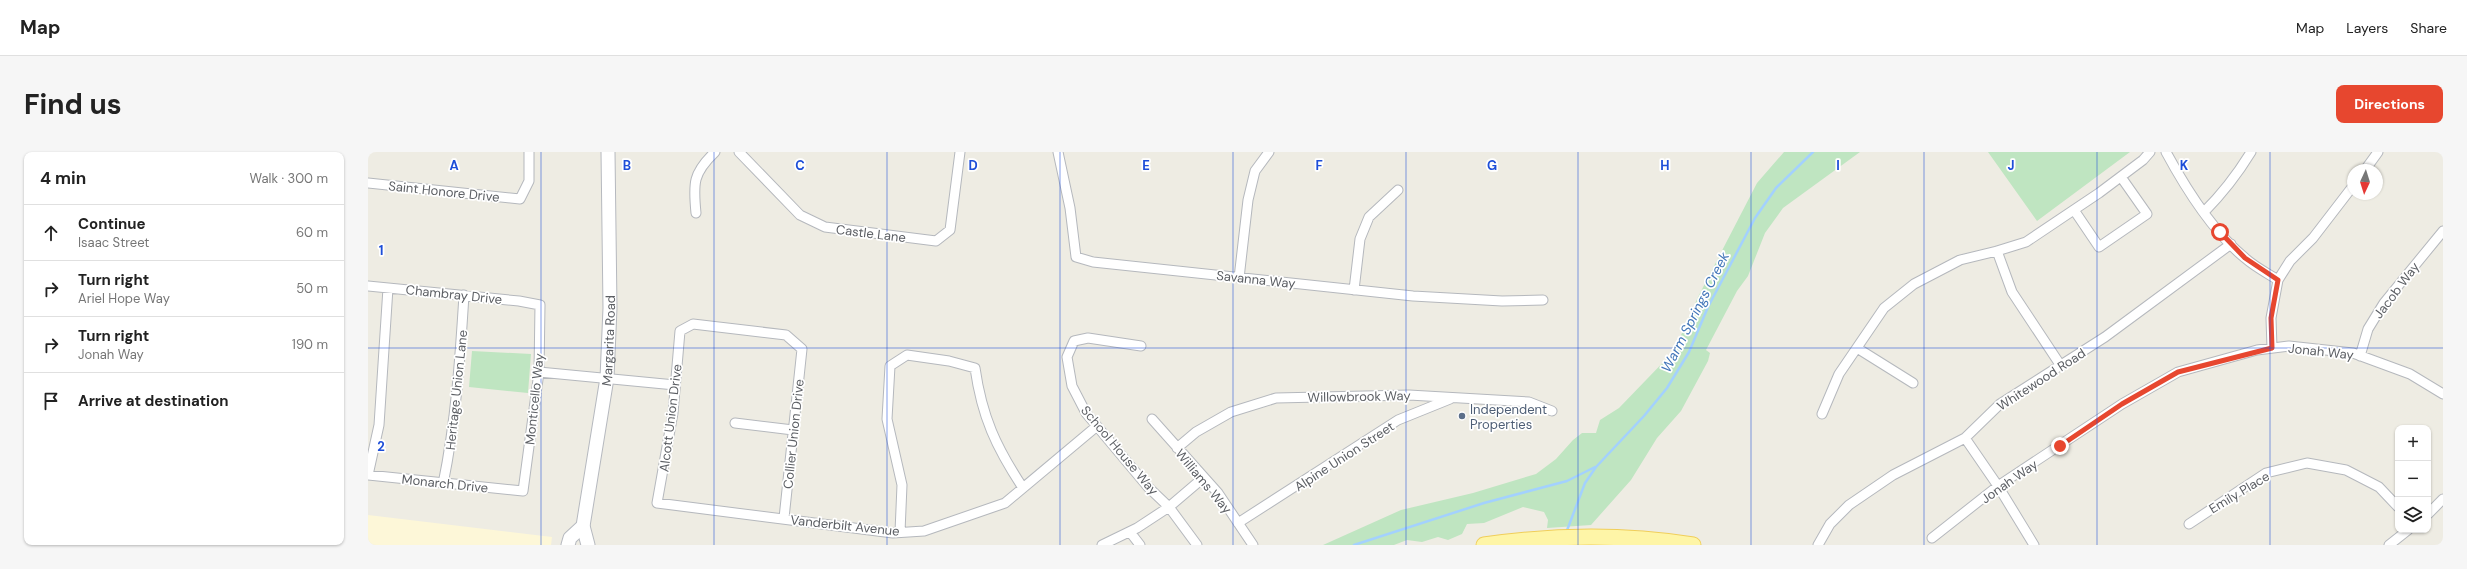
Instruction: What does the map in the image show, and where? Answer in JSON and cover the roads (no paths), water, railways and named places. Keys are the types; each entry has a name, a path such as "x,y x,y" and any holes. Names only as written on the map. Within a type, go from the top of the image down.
{"main road":[{"name":"Margarita Road","path":"588,545 583,526 607,378 610,308 608,152"},
{"path":"568,545 570,538 583,526"},
{"path":"1484,545 1586,537 1651,539 1693,545"}],"street":[{"name":"Saint Honore Drive","path":"368,183 520,199 529,181 529,152"},
{"path":"696,213 693,187 702,165 715,152"},
{"name":"Castle Lane","path":"739,152 800,215 825,227 936,240 950,230 960,152"},
{"name":"Savanna Way","path":"1058,152 1070,208 1076,257 1093,262 1354,290 1487,300 1543,300"},
{"path":"1239,278 1248,200 1255,171 1269,152"},
{"path":"1822,414 1839,374 1884,308 1914,284 1960,260 1997,252 2026,242 2120,177 2150,152"},
{"path":"2166,152 2184,184 2204,212 2231,244 2245,258 2278,280"},
{"path":"2204,212 2232,182 2251,152"},
{"path":"2369,164 2378,152"},
{"path":"2074,210 2099,247 2147,214 2120,177"},
{"path":"1354,290 1360,239 1369,217 1398,190"},
{"path":"2272,348 2271,318 2278,280 2290,261 2313,238 2347,194"},
{"name":"Jacob Way","path":"2360,356 2368,329 2384,303 2443,231"},
{"name":"Whitewood Road","path":"1818,545 1830,524 1849,504 1893,475 1964,438 2000,404 2061,366 2182,283 2231,244"},
{"path":"1997,252 2012,292 2061,366"},
{"name":"Chambray Drive","path":"368,286 464,295 540,305"},
{"path":"368,474 379,426 388,288"},
{"name":"Heritage Union Lane","path":"443,484 451,446 460,372 464,295"},
{"name":"Monticello Way","path":"523,492 539,372 540,305"},
{"name":"Alcott Union Drive","path":"657,503 667,455 680,331 693,324 786,335 802,349"},
{"name":"School House Way","path":"1141,346 1088,338 1074,342 1067,357 1072,386 1086,413 1148,487 1169,508 1198,545"},
{"name":"Jonah Way","path":"1932,538 1998,486 2122,404 2178,372 2272,348 2297,347 2352,353 2410,374 2443,393"},
{"path":"1857,348 1913,383"},
{"name":"Collier Union Drive","path":"784,518 802,349"},
{"path":"900,532 902,485 887,419 890,366 907,355 949,361 975,368 980,400 988,424 1006,461 1023,488"},
{"path":"539,372 675,385"},
{"name":"Willowbrook Way","path":"1177,448 1196,432 1231,412 1276,398 1401,395 1529,402 1552,411"},
{"name":"Alpine Union Street","path":"1238,523 1398,420 1454,398"},
{"name":"Williams Way","path":"1152,419 1203,478 1218,493 1253,545"},
{"path":"735,423 793,430"},
{"name":"Vanderbilt Avenue","path":"657,503 900,532 924,531 1005,503 1097,426"},
{"path":"1964,438 1998,486 2034,545"},
{"name":"Emily Place","path":"2189,524 2266,473 2307,463 2346,470 2379,487 2395,504"},
{"name":"Monarch Drive","path":"368,474 443,484 523,492"},
{"path":"1102,545 1130,532 1169,508 1203,478"},
{"path":"2431,511 2443,499"},
{"path":"1130,532 1140,545"},
{"path":"2389,545 2404,533"}],"waterway":[{"name":"Warm Springs Creek","path":"1566,533 1585,483 1596,467 1644,416 1667,388 1689,352 1708,307 1755,218 1776,188 1813,152"},
{"path":"1354,545 1484,503 1567,481 1595,467"}],"place":[{"name":"Independent Properties","path":"1462,416"}]}
